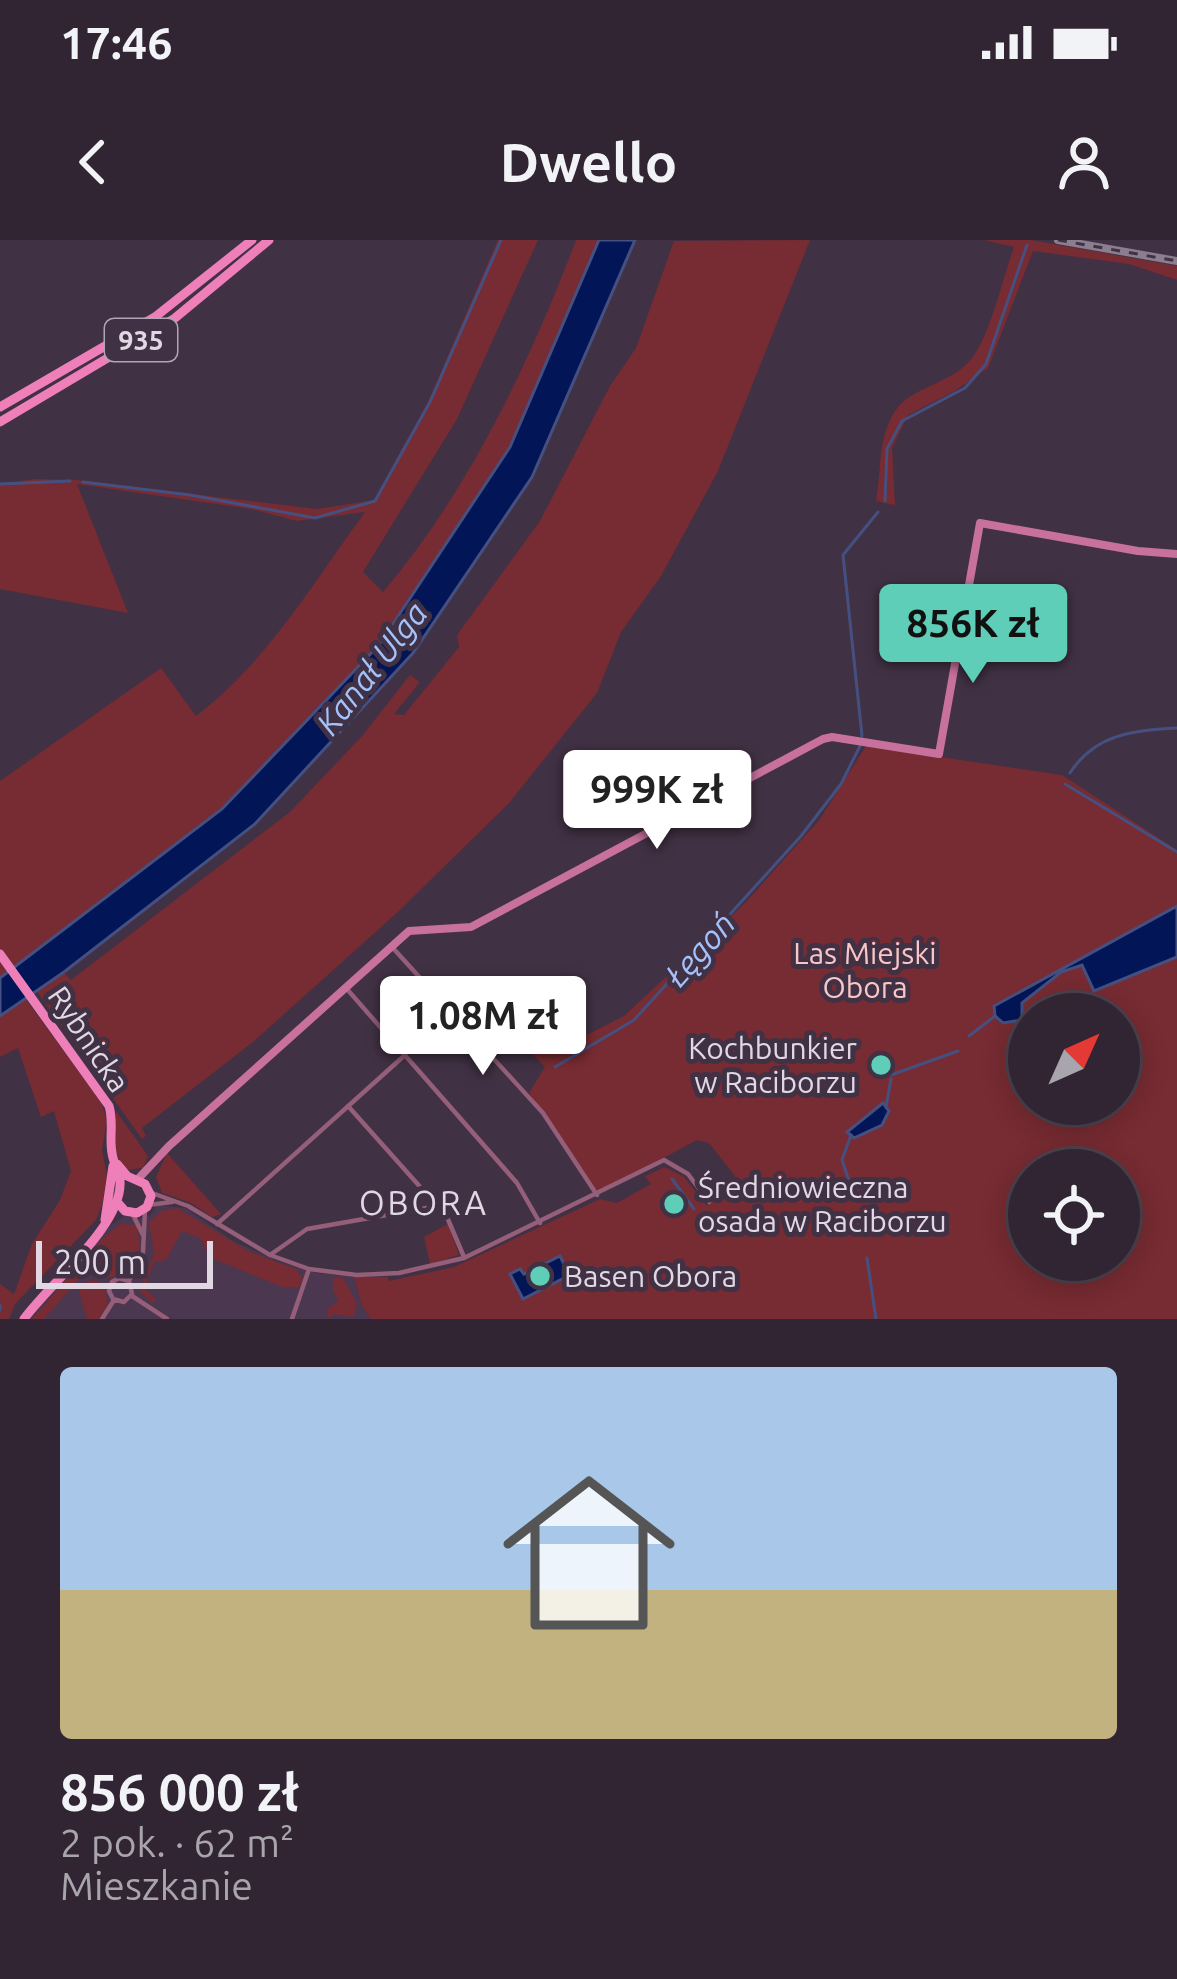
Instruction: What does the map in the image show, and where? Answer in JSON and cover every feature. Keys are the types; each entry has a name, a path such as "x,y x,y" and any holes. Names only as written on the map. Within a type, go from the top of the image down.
{"main road":[{"name":"935","path":"0,407 155,316 212,276 252,240"},
{"name":"935","path":"0,422 175,318 269,240"},
{"name":"Rybnicka","path":"0,954 110,1109 114,1160 126,1210"},
{"path":"24,1319 103,1228 126,1210 147,1207 149,1190 114,1160"},
{"path":"103,1228 114,1160"},
{"path":"120,1186 135,1180"}],"street":[{"path":"135,1180 409,931 471,927 823,739 832,736 939,754 980,523 1177,554"},
{"path":"392,947 543,1112 597,1195"},
{"path":"346,988 517,1183 540,1223"},
{"path":"215,1225 404,1055"},
{"path":"348,1106 447,1217 464,1258"},
{"path":"156,1163 149,1190 191,1208 270,1255 309,1269 357,1275 399,1273 464,1258 664,1160 688,1174 709,1202"},
{"path":"167,1319 132,1296 129,1281 142,1255 147,1207 173,1202"},
{"path":"270,1255 307,1229 438,1207"},
{"path":"126,1210 145,1238"},
{"path":"292,1319 309,1269"},
{"path":"129,1281 119,1278 109,1293 122,1302 132,1296"},
{"path":"102,1319 114,1300"}],"shaded area":[{"path":"157,1205 185,1208 233,1241 279,1262 354,1277 371,1319 30,1319 111,1225 126,1215 135,1220 151,1215"}],"green space":[{"path":"498,240 538,240 457,419 363,572 383,592 443,512 494,424 576,240 599,240 510,447 379,645 222,809 0,978 0,781 161,668 196,716 267,647 365,512 297,521 251,509 77,484 128,613 0,589 0,484 76,480 317,509 374,500 428,402"},
{"path":"810,240 718,471 661,576 621,632 597,693 509,803 399,911 253,1042 142,1128 146,1136 142,1139 36,990 64,973 71,980 290,812 362,736 410,675 420,682 394,714 404,715 459,647 457,635 540,521 610,386 636,348 674,241"},
{"path":"984,240 1031,240 1177,266 1177,280 1129,264 1033,251 988,368 908,415 892,448 895,505 876,501 883,444 895,411 968,363 988,328 1014,247"},
{"name":"Las Miejski Obora","path":"866,746 1062,775 1177,850 1177,906 1019,993 1008,993 1008,999 994,1007 995,1016 1008,1017 1008,1125 1140,1125 1140,993 1035,993 1061,972 1082,965 1094,991 1177,957 1177,1319 371,1319 354,1277 388,1277 389,1281 454,1267 600,1199 617,1203 651,1184 645,1176 665,1167 684,1177 707,1206 735,1176 709,1143 697,1140 598,1193 529,1093 545,1067 482,1004 492,1004 530,1042 553,1052 624,1016 744,904 820,819"},
{"path":"25,998 101,1102 107,1120 102,1150 107,1176 96,1220 15,1304 9,1319 0,1319 0,1284 14,1294 32,1244 60,1200 71,1171 54,1111 41,1117 18,1048 0,1057 0,1017"},
{"path":"116,1111 148,1156 143,1168 125,1170 116,1153"},
{"path":"167,1153 221,1214 212,1217 162,1193 156,1177"},
{"path":"177,1208 248,1251 296,1269 303,1279 299,1287 285,1288 211,1258 200,1238 182,1231 166,1260 154,1262 144,1288 156,1299 152,1303 139,1291 154,1254 149,1222 162,1211"},
{"path":"120,1224 137,1225 140,1247 132,1268 111,1278 85,1272 44,1319 32,1319 99,1242"},
{"path":"448,1224 459,1255 430,1264 424,1237"},
{"path":"334,1278 343,1278 357,1304 353,1317 334,1314 329,1319 327,1309 339,1301 333,1291"},
{"path":"95,1280 105,1287 108,1305 98,1319 87,1319 79,1291"}],"water":[{"name":"Kanał Ulga","path":"599,240 635,240 532,477 413,653 255,824 0,1016 0,978 222,809 379,645 510,447"},
{"path":"1177,906 1177,957 1094,991 1082,965 1061,972 1035,993 1018,993"},
{"path":"1008,998 1008,1022 995,1016 994,1006"},
{"path":"883,1103 889,1111 882,1125 854,1138 847,1132"},
{"name":"Basen Obora","path":"560,1256 573,1283 568,1285 564,1278 523,1299 510,1274 520,1269 524,1274"}],"waterway":[{"path":"83,482 315,518 375,501 430,402 501,240"},
{"name":"Łęgoń","path":"885,501 887,449 902,421 965,388 986,364 1027,245"},
{"path":"0,484 70,481"},
{"name":"Łęgoń","path":"862,736 843,555 878,512"},
{"path":"1070,773 1104,742 1131,733 1177,728"},
{"name":"Łęgoń","path":"555,1067 634,1020 801,836 841,784 860,746"},
{"path":"1065,784 1177,852"},
{"path":"969,1036 995,1016"},
{"path":"891,1075 958,1051"},
{"path":"886,1107 891,1079"},
{"path":"851,1135 842,1160 856,1202"},
{"path":"672,1179 694,1209"},
{"path":"856,1216 856,1233"},
{"path":"867,1258 876,1319"},
{"path":"0,1305 0,1310"}],"railway":[{"path":"1058,240 1177,261"}],"place":[{"name":"Kochbunkier w Raciborzu","path":"881,1065"},
{"name":"Średniowieczna osada w Raciborzu","path":"674,1204"},
{"name":"Basen Obora","path":"540,1276"}],"district":[{"name":"OBORA","path":"424,1202"}]}
